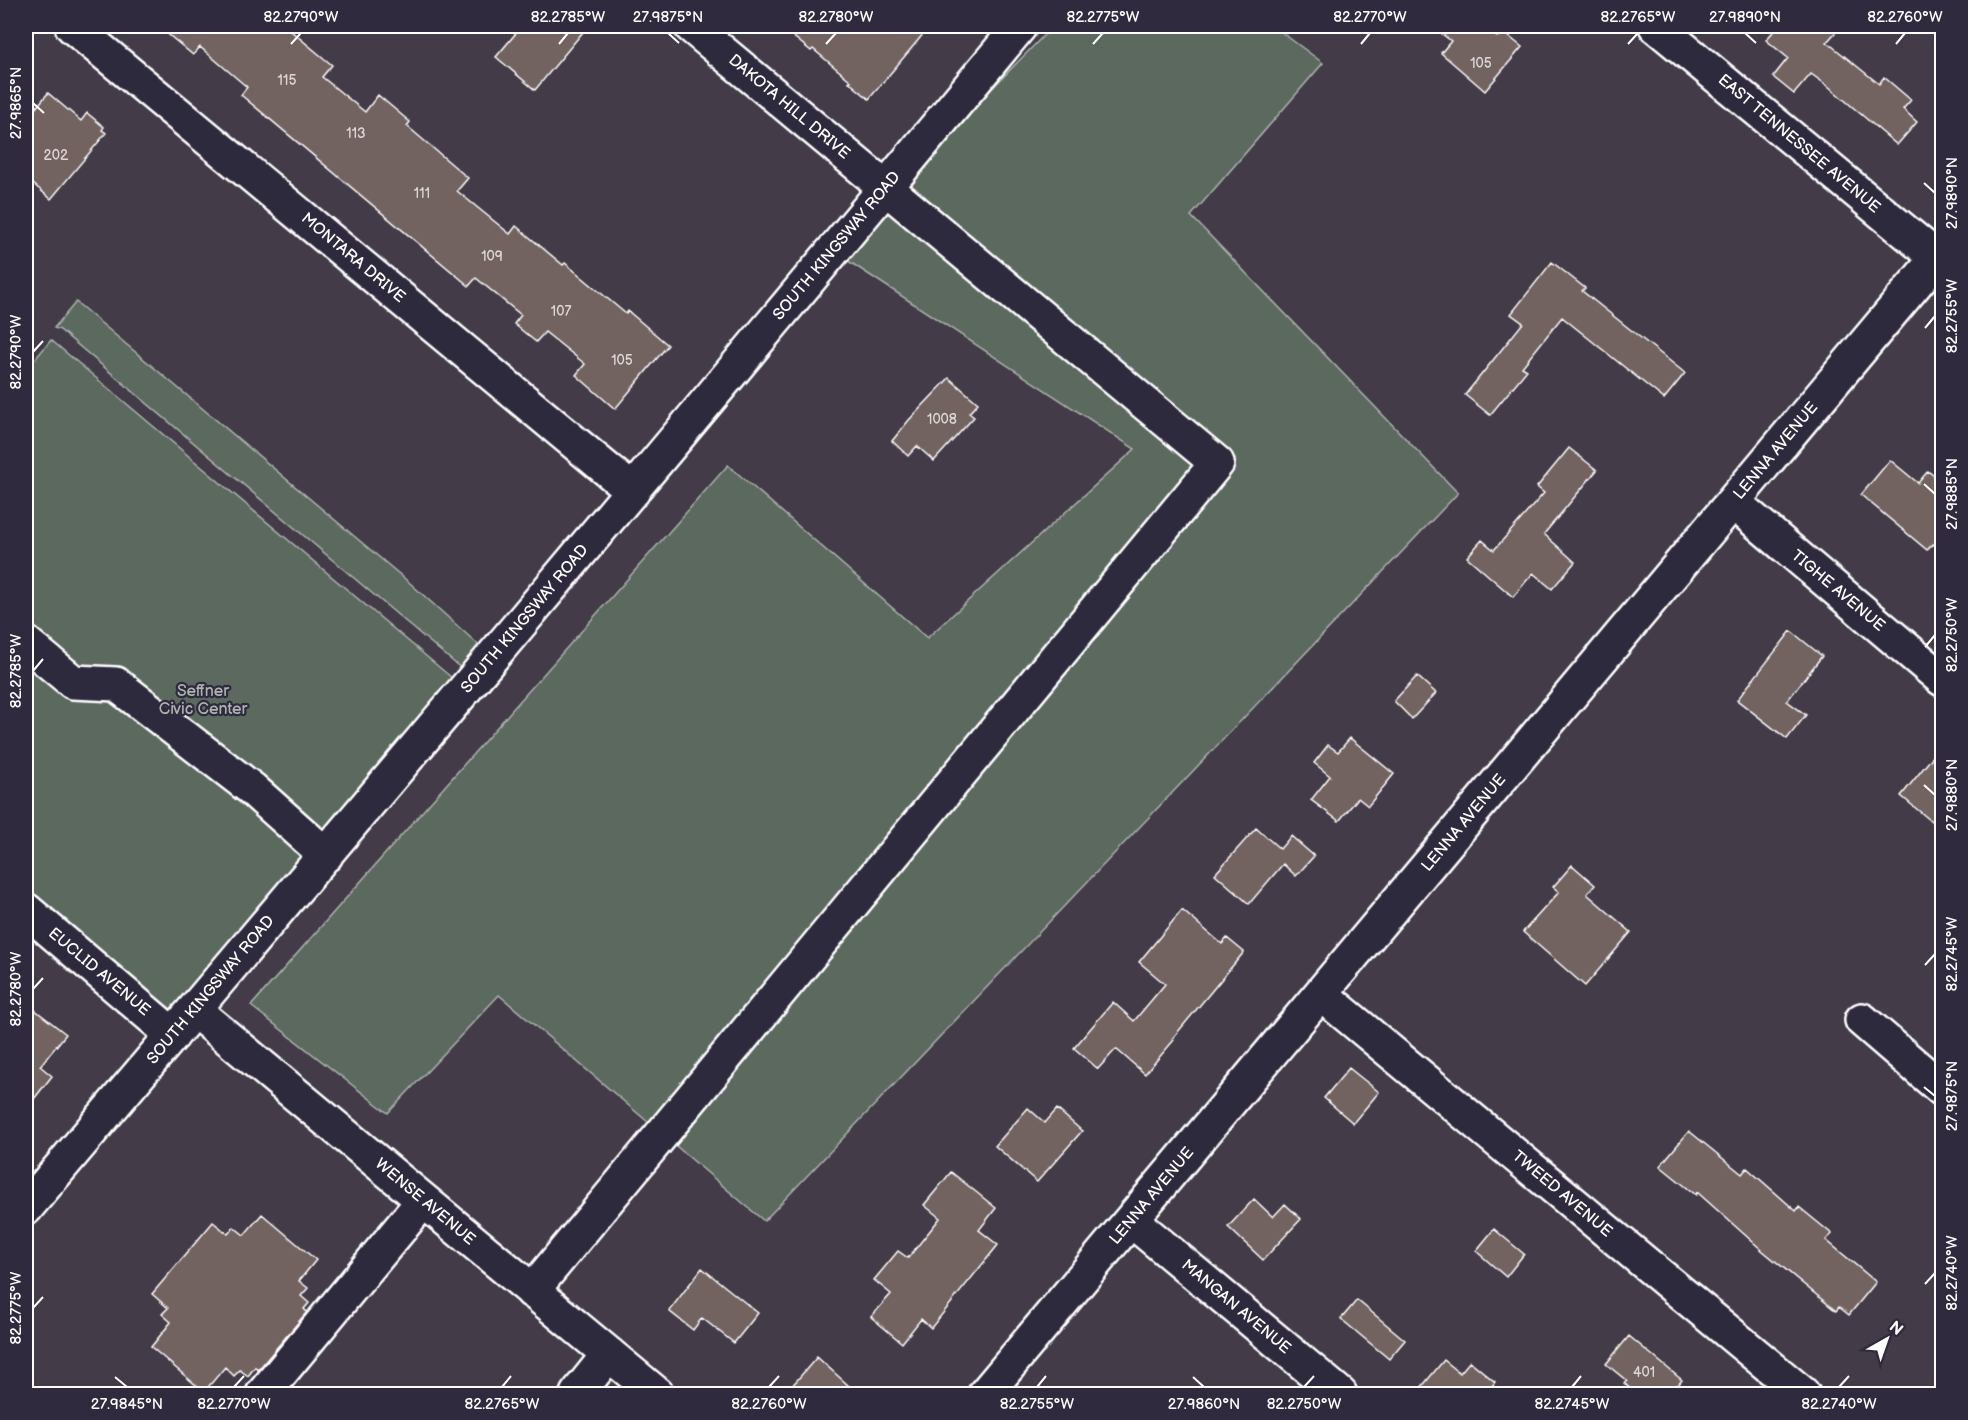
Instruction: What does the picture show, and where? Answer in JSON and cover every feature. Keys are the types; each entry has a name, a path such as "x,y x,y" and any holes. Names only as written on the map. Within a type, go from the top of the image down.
{"street":[{"name":"MONTARA DRIVE","path":"72,26 633,491"},
{"name":"DAKOTA HILL DRIVE","path":"532,1291 1217,463 691,26"},
{"name":"SOUTH KINGSWAY ROAD","path":"26,1208 633,491 1020,26"},
{"name":"EAST TENNESSEE AVENUE","path":"1656,26 1941,257"},
{"name":"LENNA AVENUE","path":"985,1395 1941,257"},
{"name":"TIGHE AVENUE","path":"1733,502 1942,679"},
{"path":"26,643 73,682 116,684 252,789 326,855"},
{"name":"EUCLID AVENUE","path":"26,910 173,1035"},
{"name":"TWEED AVENUE","path":"1321,994 1803,1395"},
{"name":"WENSE AVENUE","path":"194,1010 657,1395"},
{"path":"1862,1020 1942,1089"},
{"path":"263,1395 423,1201"},
{"name":"MANGAN AVENUE","path":"1131,1220 1340,1395"},
{"path":"577,1395 609,1354"}],"green space":[{"path":"1053,26 1273,26 1323,63 1191,216 1458,493 764,1221 499,995 388,1113 251,1006 728,465 927,638 1135,449 833,251"},
{"path":"76,302 411,584 482,648 463,670 60,330 54,328"},
{"name":"Seffner Civic Center","path":"51,340 452,678 170,1014 26,888 26,370"}],"building":[{"path":"158,26 285,26 332,65 322,77 365,112 378,95 410,122 407,126 468,178 457,191 510,234 516,226 626,314 628,311 668,345 615,409 576,375 585,364 545,332 536,342 514,324 521,315 476,278 469,286 241,95 247,87 200,47 193,55"},
{"path":"522,26 588,26 535,90 496,57"},
{"path":"780,26 930,26 869,99 813,49 811,51"},
{"path":"1432,26 1484,26 1497,37 1502,31 1522,47 1485,91 1441,53 1451,41"},
{"path":"1778,26 1841,26 1827,42 1879,84 1884,77 1911,100 1903,109 1917,122 1897,145 1811,74 1794,94 1773,77 1788,58 1766,40"},
{"path":"48,93 81,121 87,113 104,127 102,130 106,133 51,199 26,178 26,120"},
{"path":"1552,262 1585,288 1582,291 1685,373 1664,399 1562,317 1522,367 1527,370 1490,415 1465,395 1523,323 1511,314"},
{"path":"949,378 978,403 969,413 974,417 934,461 917,446 908,456 892,441"},
{"path":"1569,448 1597,470 1544,534 1575,562 1552,589 1533,573 1513,597 1467,557 1482,540 1494,550 1544,493 1537,487"},
{"path":"1890,460 1918,483 1928,471 1942,483 1942,552 1933,544 1927,550 1861,495"},
{"path":"1791,631 1822,656 1787,701 1806,715 1787,739 1737,700"},
{"path":"1417,676 1436,693 1412,719 1394,701"},
{"path":"1350,738 1394,774 1368,806 1358,798 1339,821 1311,800 1330,776 1314,763 1328,745 1338,752"},
{"path":"1942,745 1942,830 1901,796"},
{"path":"1256,828 1280,849 1291,836 1314,856 1296,876 1283,864 1249,904 1215,874"},
{"path":"1572,865 1595,885 1587,894 1631,932 1585,986 1523,932 1559,892 1553,887"},
{"path":"1182,910 1222,944 1227,938 1244,952 1145,1074 1116,1049 1098,1069 1074,1048 1113,1002 1134,1021 1165,984 1139,962"},
{"path":"26,1003 66,1034 40,1066 52,1076 26,1109"},
{"path":"1349,1068 1379,1092 1353,1123 1324,1098"},
{"path":"1028,1108 1045,1123 1057,1109 1082,1131 1037,1182 995,1146"},
{"path":"1689,1131 1742,1174 1747,1168 1796,1211 1799,1207 1832,1234 1826,1240 1876,1282 1849,1315 1839,1307 1836,1311 1763,1251 1697,1192 1696,1195 1660,1166"},
{"path":"951,1172 996,1208 979,1230 998,1245 931,1328 921,1319 902,1343 871,1317 891,1294 874,1280 898,1251 908,1258 940,1218 924,1205"},
{"path":"1254,1199 1273,1217 1285,1204 1301,1219 1263,1260 1228,1227"},
{"path":"262,1214 316,1260 299,1281 308,1288 301,1296 309,1303 304,1309 307,1312 258,1370 255,1367 248,1376 240,1370 234,1376 225,1367 204,1392 151,1347 171,1322 162,1314 168,1308 152,1294 213,1222 228,1234 234,1227 244,1235"},
{"path":"1494,1229 1524,1254 1506,1277 1476,1251"},
{"path":"702,1268 758,1313 734,1343 702,1318 693,1330 669,1311"},
{"path":"1357,1300 1405,1340 1389,1359 1341,1319"},
{"path":"1629,1336 1682,1380 1670,1395 1637,1395 1624,1383 1627,1381 1606,1364"},
{"path":"817,1357 859,1395 784,1395"},
{"path":"1444,1360 1460,1373 1470,1361 1495,1382 1486,1395 1415,1395"}]}
